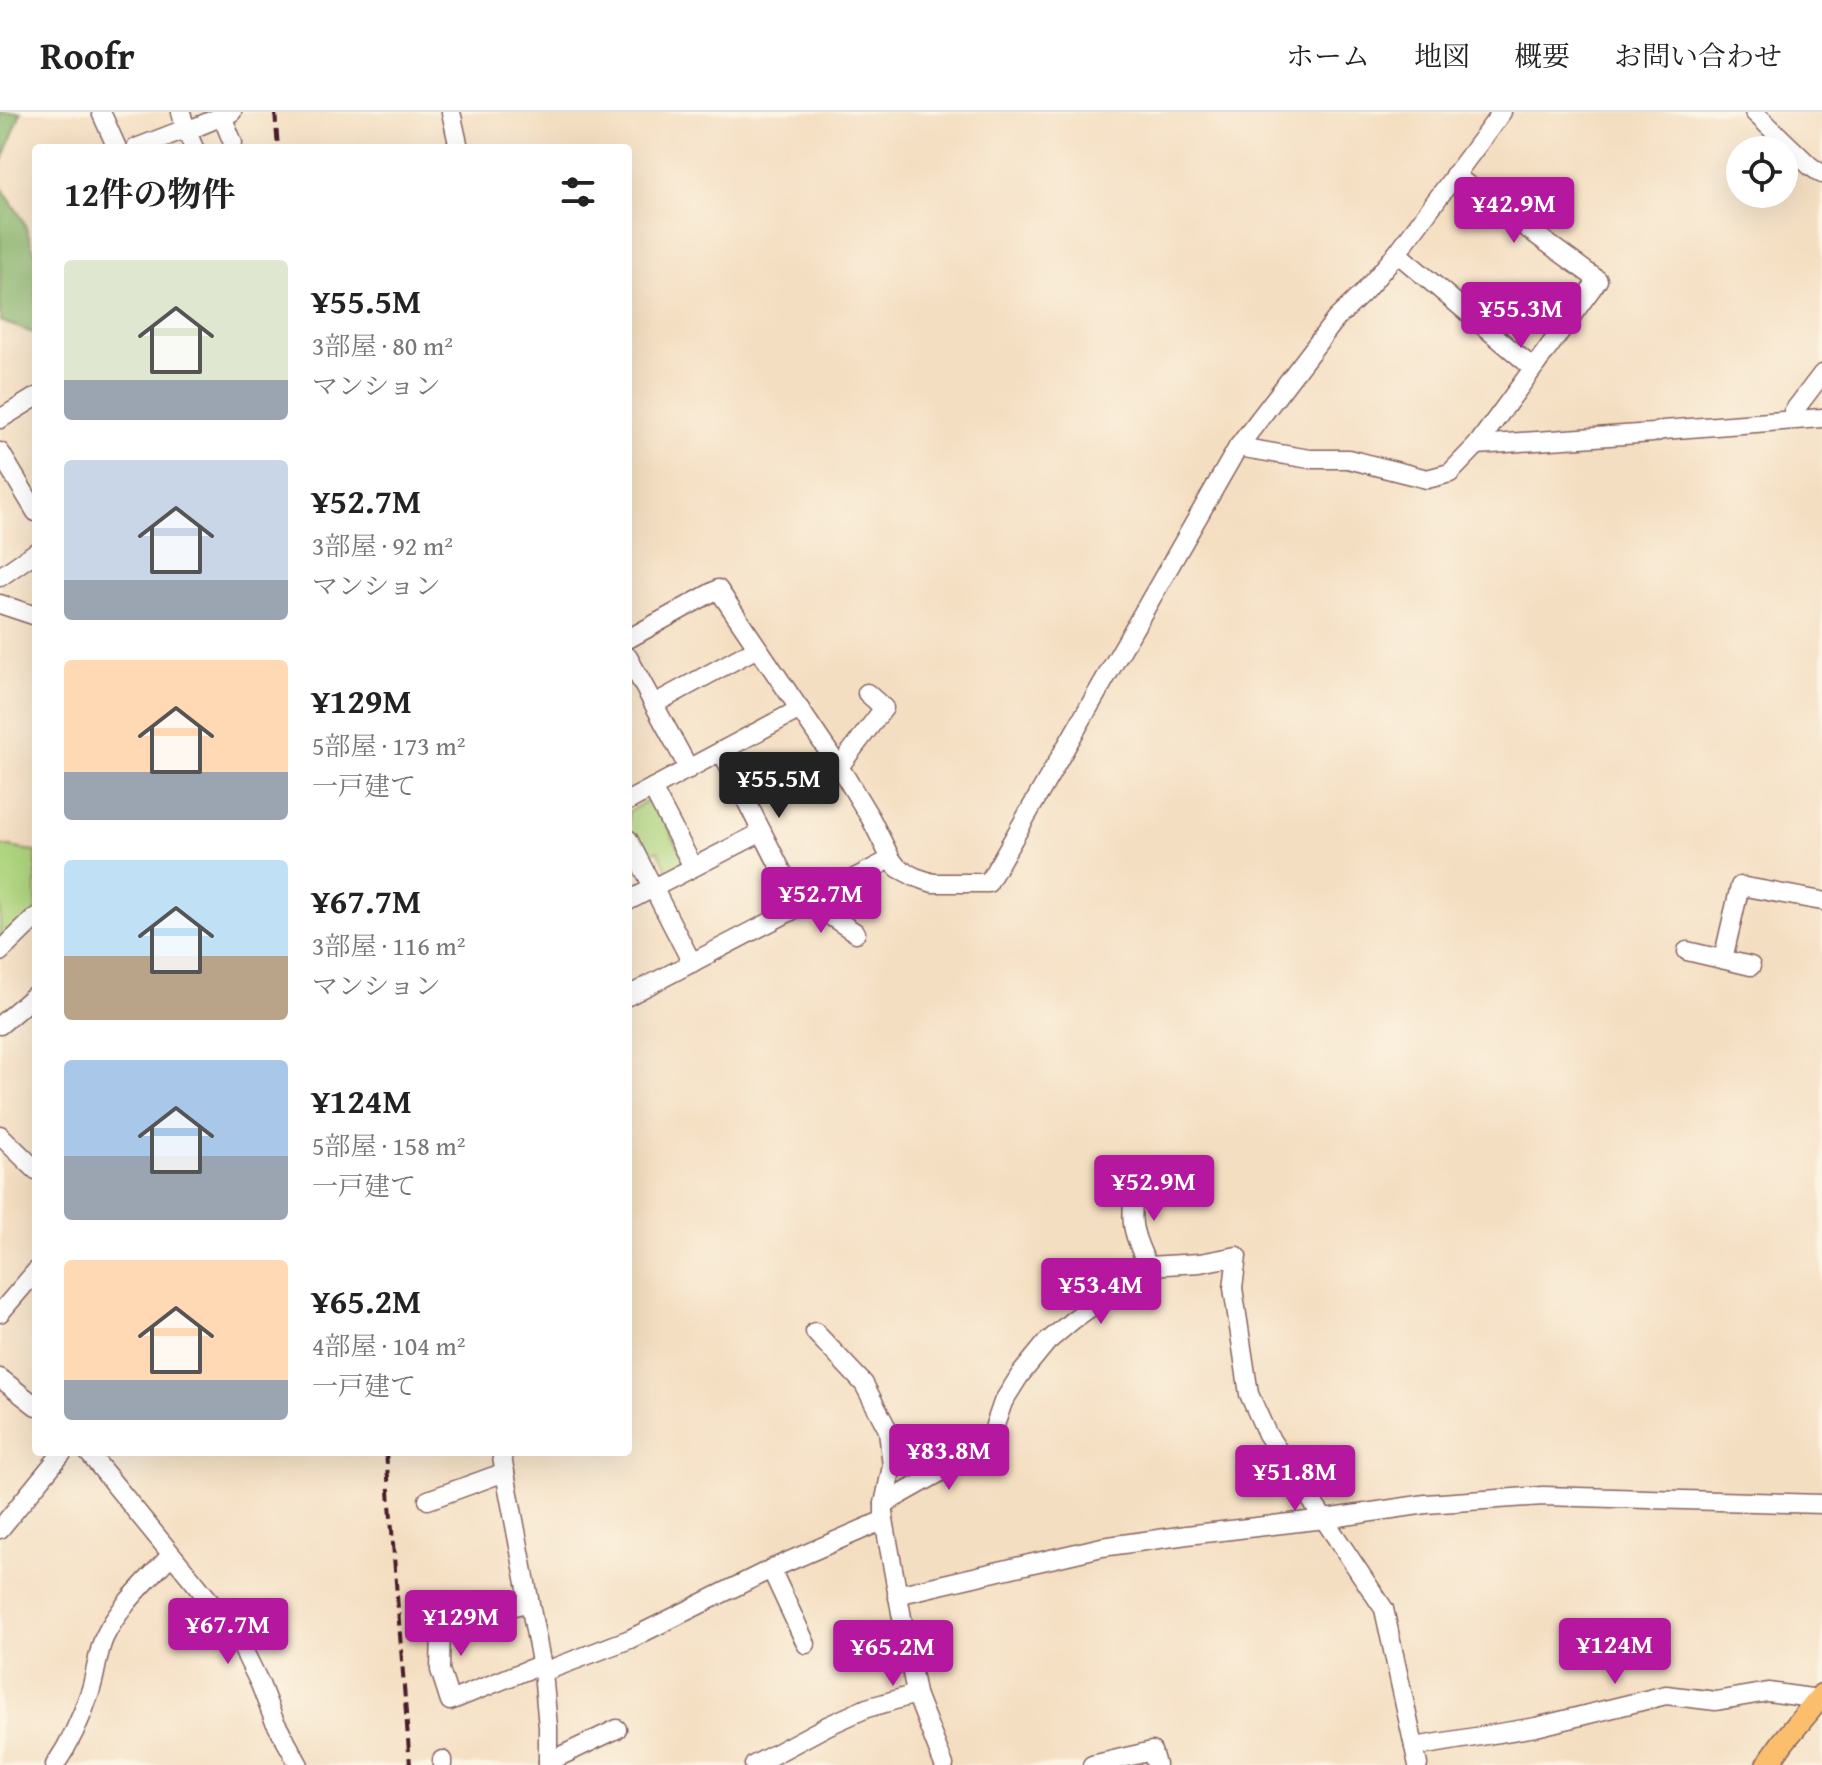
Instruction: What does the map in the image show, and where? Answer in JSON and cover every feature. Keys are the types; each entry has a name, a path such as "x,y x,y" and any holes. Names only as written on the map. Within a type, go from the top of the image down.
{"main road":[{"path":"1767,1765 1820,1697"}],"street":[{"path":"101,112 115,144"},
{"path":"451,112 458,144"},
{"path":"632,637 718,589 839,767 898,868 933,883 988,883 1238,447 1336,319 1397,253 1502,112"},
{"path":"1754,112 1822,174"},
{"path":"183,120 194,128 227,114 233,143"},
{"path":"146,144 180,131 183,120"},
{"path":"183,120 192,144"},
{"path":"1238,447 1310,459 1348,459 1427,479 1450,473 1477,445 1598,280 1454,175"},
{"path":"1397,253 1533,368"},
{"path":"1794,419 1793,412 1822,374"},
{"path":"2,416 32,399"},
{"path":"1477,445 1822,418"},
{"path":"0,452 32,505"},
{"path":"0,577 32,555"},
{"path":"0,604 32,615"},
{"path":"654,704 757,648"},
{"path":"632,664 689,769"},
{"path":"839,767 884,708 867,693"},
{"path":"632,799 800,709"},
{"path":"721,751 762,832 804,904 856,933"},
{"path":"652,788 693,867"},
{"path":"632,899 762,832"},
{"path":"632,847 692,963"},
{"path":"632,994 891,859"},
{"path":"1723,959 1740,886 1822,901"},
{"path":"0,952 32,921"},
{"path":"1687,951 1751,966"},
{"path":"0,1025 32,997"},
{"path":"0,1135 32,1166"},
{"path":"1137,1183 1132,1223 1137,1244 1148,1266"},
{"path":"529,1602 441,1626 440,1670 450,1701 630,1639 884,1512 992,1443 1003,1402 1020,1375 1047,1342 1073,1320 1148,1266 1200,1263 1237,1256 1233,1288 1249,1394 1267,1434 1384,1609 1416,1756 1666,1695 1716,1701 1768,1692 1820,1697"},
{"path":"0,1313 32,1276"},
{"path":"815,1332 864,1384 888,1430 892,1466 884,1512 897,1595 916,1694 944,1765"},
{"path":"0,1378 32,1403"},
{"path":"0,1529 60,1456"},
{"path":"91,1456 238,1639 274,1720 299,1765"},
{"path":"502,1456 543,1668 548,1764 617,1729"},
{"path":"428,1500 505,1472"},
{"path":"897,1595 1102,1547 1426,1504 1543,1496 1822,1504"},
{"path":"55,1765 74,1732 90,1693 103,1640 130,1599 171,1555"},
{"path":"771,1569 806,1644"},
{"path":"754,1765 867,1708 916,1694"},
{"path":"1092,1765 1152,1751 1156,1765"}],"green space":[{"path":"0,112 21,112 0,168"},
{"path":"0,185 23,220 32,245 32,333 0,321"},
{"path":"648,800 656,803 686,864 669,873 658,850 643,857 632,836 632,810"},
{"path":"0,845 32,851 32,916 0,947"}],"railway":[{"path":"275,112 278,144"},
{"path":"386,1456 410,1765"}]}
